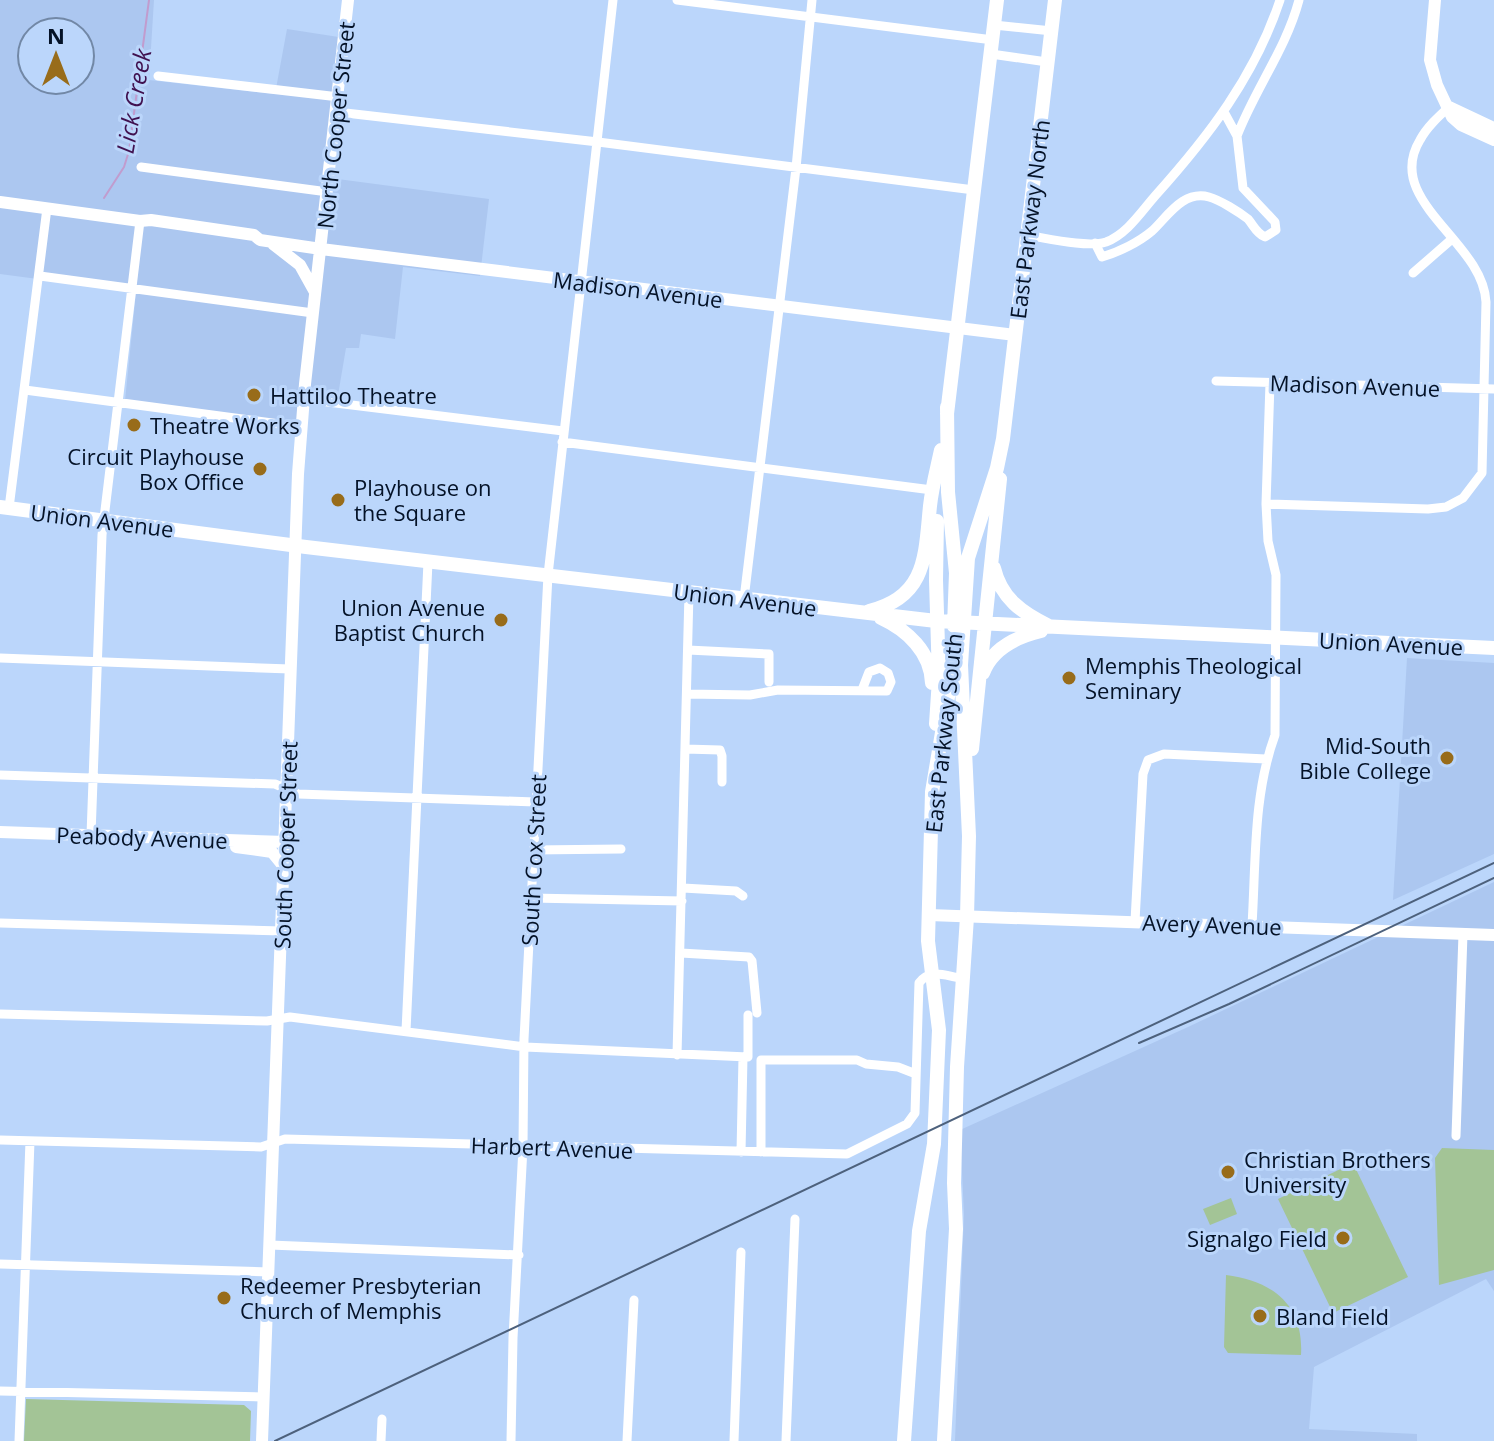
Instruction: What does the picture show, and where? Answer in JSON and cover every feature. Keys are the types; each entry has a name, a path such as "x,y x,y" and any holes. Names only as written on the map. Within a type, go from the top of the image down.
{"main road":[{"path":"933,739 939,692 936,532 942,446 997,0"},
{"name":"East Parkway North","path":"1003,439 1055,0"},
{"name":"East Parkway South","path":"904,1441 919,1231 934,1144 939,1030 930,973 929,915 932,792 951,690 956,573 948,492 947,407"},
{"path":"967,793 979,683 980,624 992,559 1003,439"},
{"name":"East Parkway South","path":"944,1441 956,1229 954,1183 961,978 967,917 967,793 961,690 968,558 997,468 1003,439"},
{"path":"867,614 906,594 917,580 924,562 932,490 942,446"},
{"name":"Union Avenue","path":"5,507 428,562 940,622 1494,648"},
{"path":"992,559 1004,594 1017,608 1053,628"},
{"path":"867,614 893,623 916,643 926,658 931,672 932,792"},
{"path":"979,683 995,652 1029,634 1053,628"}],"street":[{"name":"North Cooper Street","path":"321,249 348,0"},
{"name":"South Cox Street","path":"511,1441 535,802 548,575 613,0"},
{"path":"677,0 993,40 1047,62"},
{"path":"744,599 796,168 812,0"},
{"path":"1026,235 1095,243 1105,242 1129,226 1198,147 1224,112 1268,34 1280,0"},
{"path":"1237,136 1293,24 1299,0"},
{"path":"1435,0 1430,60 1437,85 1452,117 1461,125 1494,140"},
{"path":"993,40 1052,31"},
{"path":"158,76 339,97"},
{"path":"1449,107 1494,128"},
{"path":"1266,504 1446,507 1463,498 1482,473 1489,389 1483,283 1473,263 1420,197 1411,172 1413,155 1421,137 1449,107"},
{"path":"337,112 974,190"},
{"path":"1095,243 1102,257 1114,254 1150,232 1175,207 1199,197 1211,198 1247,219 1259,235 1272,235 1276,230 1275,222 1243,188 1237,136 1224,112"},
{"path":"141,167 328,192"},
{"name":"Madison Avenue","path":"0,202 140,221 151,226 252,242 264,240 1015,335"},
{"path":"5,507 25,390 47,208"},
{"path":"91,835 104,521 140,221"},
{"path":"1413,273 1452,239"},
{"path":"264,240 300,265 315,292"},
{"name":"South Cooper Street","path":"262,1441 295,545 303,399 321,249"},
{"path":"40,276 313,313"},
{"name":"Madison Avenue","path":"1216,381 1489,389"},
{"path":"1252,925 1259,795 1266,759 1275,735 1276,575 1268,541 1266,504 1270,383"},
{"path":"25,390 302,427"},
{"path":"303,399 760,468 932,490"},
{"path":"406,1031 428,562"},
{"path":"677,1055 689,593"},
{"path":"688,650 769,654 769,682"},
{"path":"0,658 290,669"},
{"path":"687,694 750,695 778,690 862,690"},
{"path":"685,749 720,750 722,782"},
{"path":"1135,921 1143,774 1148,760 1164,754 1266,759"},
{"path":"0,775 275,784 298,794 535,802"},
{"name":"Peabody Avenue","path":"0,832 285,842"},
{"path":"215,839 220,844 272,852 285,868"},
{"path":"533,850 621,849"},
{"path":"683,888 736,891 743,896"},
{"path":"531,898 682,901"},
{"name":"Avery Avenue","path":"929,915 1494,935"},
{"path":"0,923 282,931"},
{"path":"1456,1136 1463,934"},
{"path":"681,953 749,957 752,961 753,1014 746,1057 741,1152"},
{"path":"930,973 961,978"},
{"name":"Harbert Avenue","path":"0,1140 261,1147 285,1139 847,1154 907,1124 915,1113 919,983 930,973"},
{"path":"0,1014 267,1021 290,1017 525,1047 746,1057"},
{"path":"761,1152 761,1060 857,1060 866,1064 898,1067 916,1074"},
{"path":"19,1441 30,1141"},
{"path":"786,1441 795,1219"},
{"path":"270,1245 519,1255"},
{"path":"734,1441 741,1252"},
{"path":"0,1264 269,1272"},
{"path":"627,1441 634,1300"},
{"path":"0,1391 264,1397"},
{"path":"381,1441 382,1419"}],"shaded area":[{"path":"0,0 154,0 149,80 275,94 287,29 345,38 330,178 489,199 480,276 403,267 395,339 361,334 359,348 346,348 337,401 302,397 299,423 125,401 136,292 0,274"},
{"name":"Mid-South Bible College","path":"1407,658 1494,663 1494,854 1393,900"},
{"name":"Christian Brothers University","path":"1494,882 1494,1291 1486,1279 1314,1367 1309,1429 1417,1434 1417,1441 955,1441 964,1214 960,1130 1188,1027"}],"green space":[{"path":"1442,1148 1494,1150 1494,1270 1439,1285 1435,1158"},
{"name":"Signalgo Field","path":"1353,1163 1408,1277 1333,1313 1278,1199"},
{"path":"1231,1198 1237,1214 1210,1225 1203,1209"},
{"name":"Bland Field","path":"1226,1275 1258,1283 1282,1298 1297,1322 1301,1355 1228,1353 1224,1347"},
{"path":"26,1399 244,1405 251,1411 250,1441 24,1441"}],"waterway":[{"name":"Lick Creek","path":"104,198 124,167 129,151 149,0"}],"railway":[{"path":"275,1441 1494,863"},
{"path":"1139,1043 1229,1004 1494,878"}],"place":[{"name":"Hattiloo Theatre","path":"254,395"},
{"name":"Theatre Works","path":"134,425"},
{"name":"Circuit Playhouse Box Office","path":"260,469"},
{"name":"Playhouse on the Square","path":"338,500"},
{"name":"Union Avenue Baptist Church","path":"501,620"},
{"name":"Memphis Theological Seminary","path":"1069,678"},
{"name":"Mid-South Bible College","path":"1447,758"},
{"name":"Christian Brothers University","path":"1228,1172"},
{"name":"Signalgo Field","path":"1343,1238"},
{"name":"Redeemer Presbyterian Church of Memphis","path":"224,1298"},
{"name":"Bland Field","path":"1260,1316"}]}
